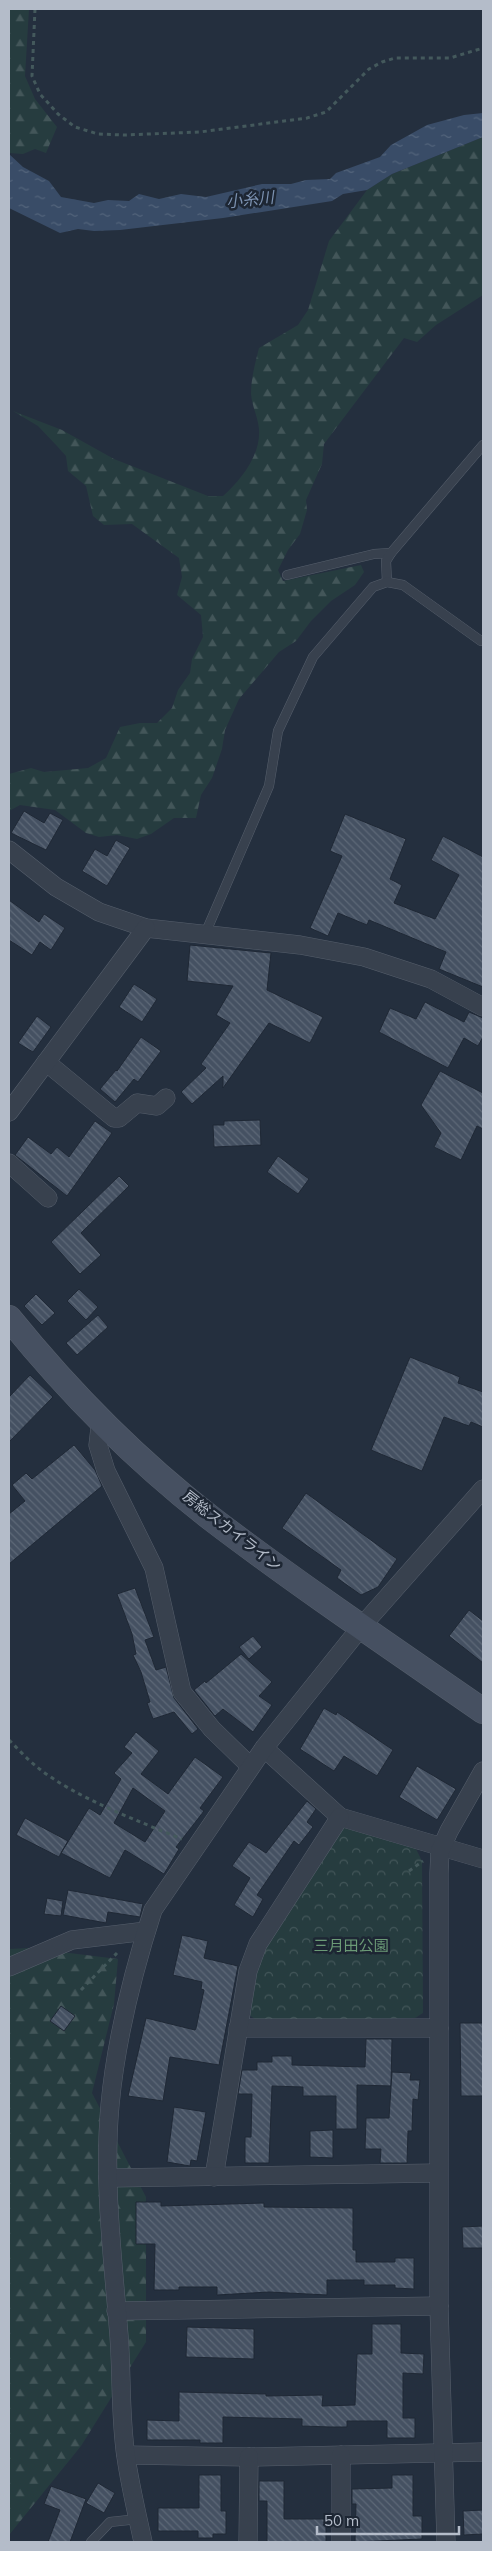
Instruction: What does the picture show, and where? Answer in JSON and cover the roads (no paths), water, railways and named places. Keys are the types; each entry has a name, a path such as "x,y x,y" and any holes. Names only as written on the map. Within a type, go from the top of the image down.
{"main road":[{"name":"房総スカイライン","path":"9,1318 71,1390 211,1518 483,1711"}],"street":[{"path":"9,850 56,887 99,912 146,928 300,945 364,957 431,979 483,1007"},
{"path":"9,1112 146,928"},
{"path":"46,1062 114,1118 119,1118 137,1103 156,1106 166,1098"},
{"path":"9,1163 48,1198"},
{"path":"101,1419 98,1445 106,1471 154,1568 182,1692 212,1729 250,1766"},
{"path":"142,2542 126,2456 110,2242 108,2178 110,2106 114,2072 122,2028 146,1931 153,1910 250,1766 362,1626 483,1489"},
{"path":"264,1748 340,1817 483,1859"},
{"path":"446,2542 439,2306 439,1873 442,1847 483,1771"},
{"path":"214,2177 248,1971 258,1944 340,1817"},
{"path":"9,1967 72,1940 146,1931"},
{"path":"238,2028 439,2028"},
{"path":"108,2178 438,2173"},
{"path":"116,2311 439,2306"},
{"path":"126,2456 249,2457 483,2452"},
{"path":"341,2455 341,2542"},
{"path":"248,2542 249,2457"}],"lane":[{"path":"387,582 386,561 391,553 483,445"},
{"path":"287,574 374,554 391,553"},
{"path":"205,934 269,786 278,731 313,658 373,586 387,582 403,585 482,642"},
{"path":"91,2542 110,2522 138,2519"}],"water":[{"name":"小糸川","path":"483,113 483,137 392,174 367,190 343,194 332,201 223,218 120,230 94,231 78,229 60,233 9,208 9,154 23,167 49,181 61,197 94,203 108,200 129,201 139,194 159,199 181,194 206,197 262,184 291,184 306,180 330,179 336,173 380,157 391,145 427,125 464,115"}],"park label":[{"name":"三月田公園","path":"351,1946"}]}
